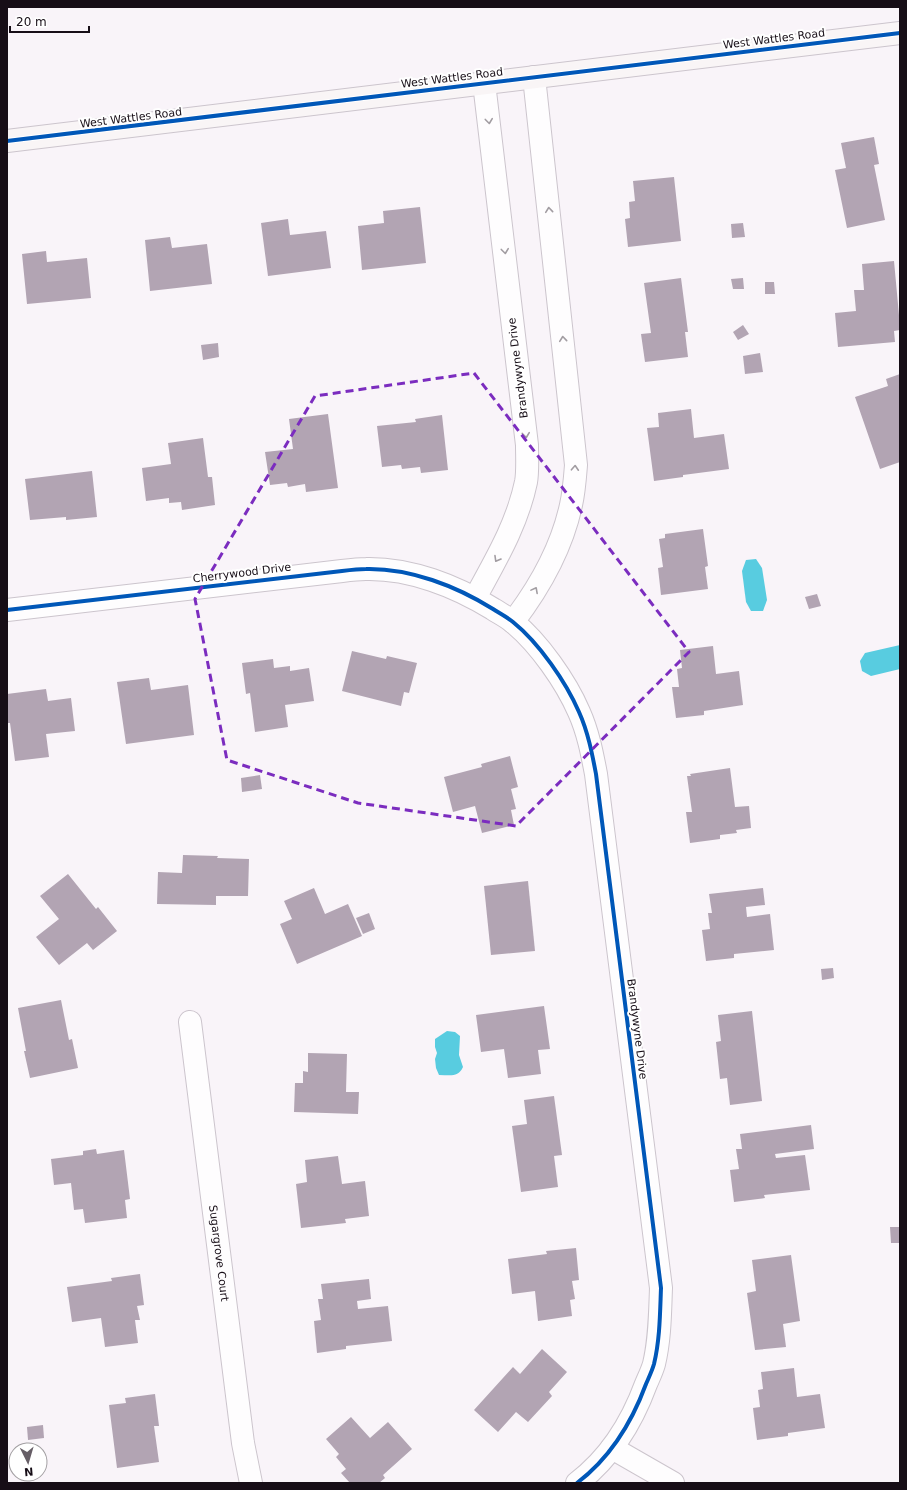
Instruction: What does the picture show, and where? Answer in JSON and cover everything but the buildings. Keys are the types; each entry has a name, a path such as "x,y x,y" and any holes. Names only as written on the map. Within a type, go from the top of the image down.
{"street":[{"name":"West Wattles Road","path":"7,141 900,33"},
{"path":"513,622 530,600 558,544 571,505 576,465 534,77"},
{"name":"Brandywyne Drive","path":"484,83 527,452 526,481 515,520 504,547 475,598 513,622 532,641 555,668 579,712 590,743 596,774 661,1288 659,1326 654,1364 638,1407 590,1479"},
{"name":"Cherrywood Drive","path":"7,610 368,569 392,571 416,576 447,586 475,598"},
{"name":"Sugargrove Court","path":"190,1022 243,1443 251,1483"},
{"path":"612,1448 674,1483"}],"highlighted area":[{"path":"474,373 588,523 689,652 516,826 358,803 227,760 195,599 315,396"}],"water":[{"path":"756,559 762,568 767,600 763,611 751,611 746,602 742,571 746,560"},
{"path":"900,645 900,669 871,676 862,671 860,661 865,653"},
{"path":"447,1031 455,1032 460,1036 459,1055 463,1067 459,1073 456,1074 439,1075 436,1068 435,1059 437,1053 435,1039"}],"cycle path":[{"path":"7,141 900,33"},
{"path":"7,610 351,570 383,569 416,575 448,586 479,601 511,620 542,652 567,688 585,727 596,774 661,1288 656,1355 654,1364 634,1412 610,1451 577,1483"}]}
